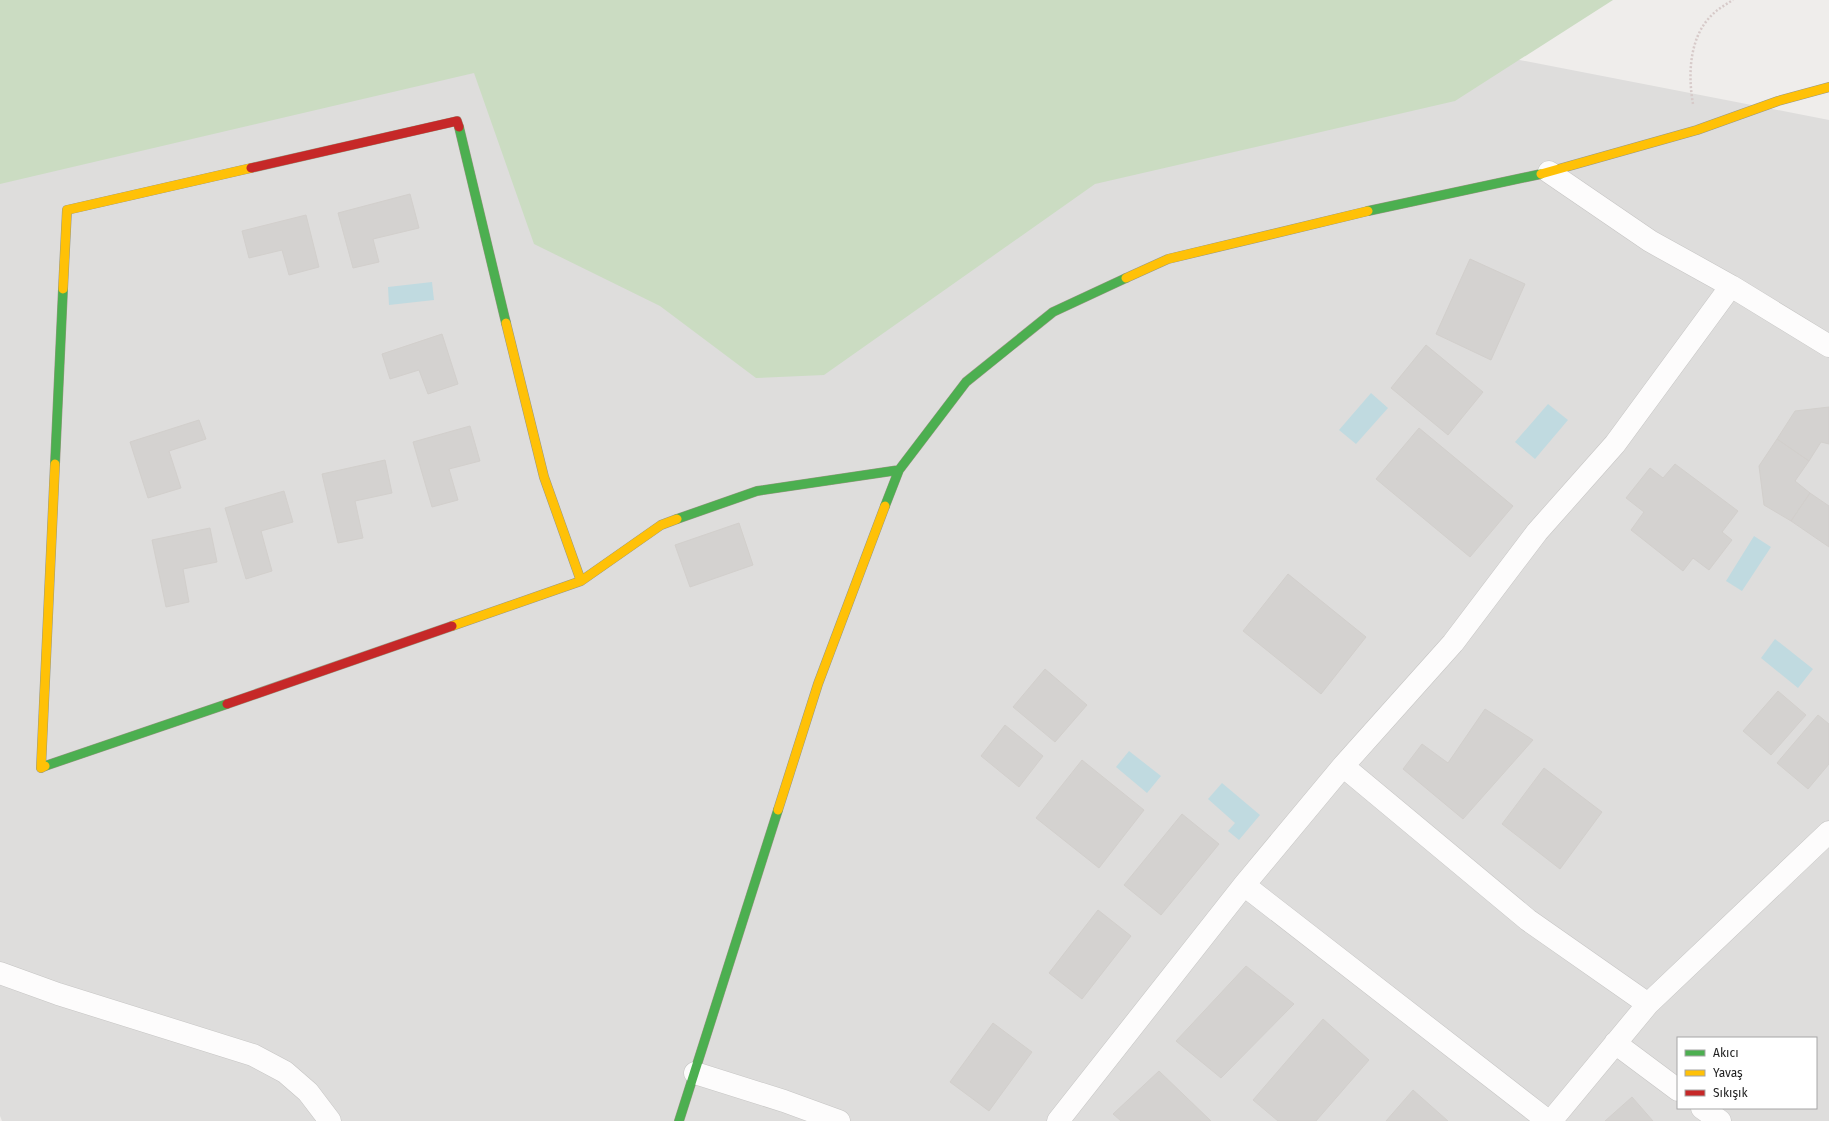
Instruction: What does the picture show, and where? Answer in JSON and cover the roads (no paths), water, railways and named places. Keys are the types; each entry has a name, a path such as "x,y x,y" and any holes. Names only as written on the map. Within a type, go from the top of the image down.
{"street":[{"path":"679,1121 818,684 899,470 966,382 1053,312 1168,259 1412,200 1550,172 1697,130 1778,101 1829,87"},
{"path":"581,581 544,477 456,121 67,210 41,768 581,581 661,525 757,491 899,470"},
{"path":"1550,172 1650,241 1731,286 1829,346"},
{"path":"1058,1121 1244,885 1342,766 1453,643 1537,532 1615,444 1731,286"},
{"path":"1342,766 1528,920 1648,1004"},
{"path":"1244,885 1550,1121 1648,1004 1829,832"},
{"path":"0,973 58,994 253,1055 285,1072 308,1092 330,1121"},
{"path":"1615,1043 1677,1089"},
{"path":"695,1073 784,1101 839,1121"},
{"path":"1703,1109 1720,1121"}],"water":[{"path":"432,282 434,300 389,305 388,287"},
{"path":"1371,393 1388,408 1356,444 1339,430"},
{"path":"1548,404 1568,420 1535,459 1515,442"},
{"path":"1754,536 1771,547 1742,591 1726,581"},
{"path":"1775,639 1813,669 1798,688 1761,658"},
{"path":"1129,751 1161,776 1147,793 1116,767"},
{"path":"1222,783 1260,815 1239,840 1228,831 1235,823 1208,799"}]}
